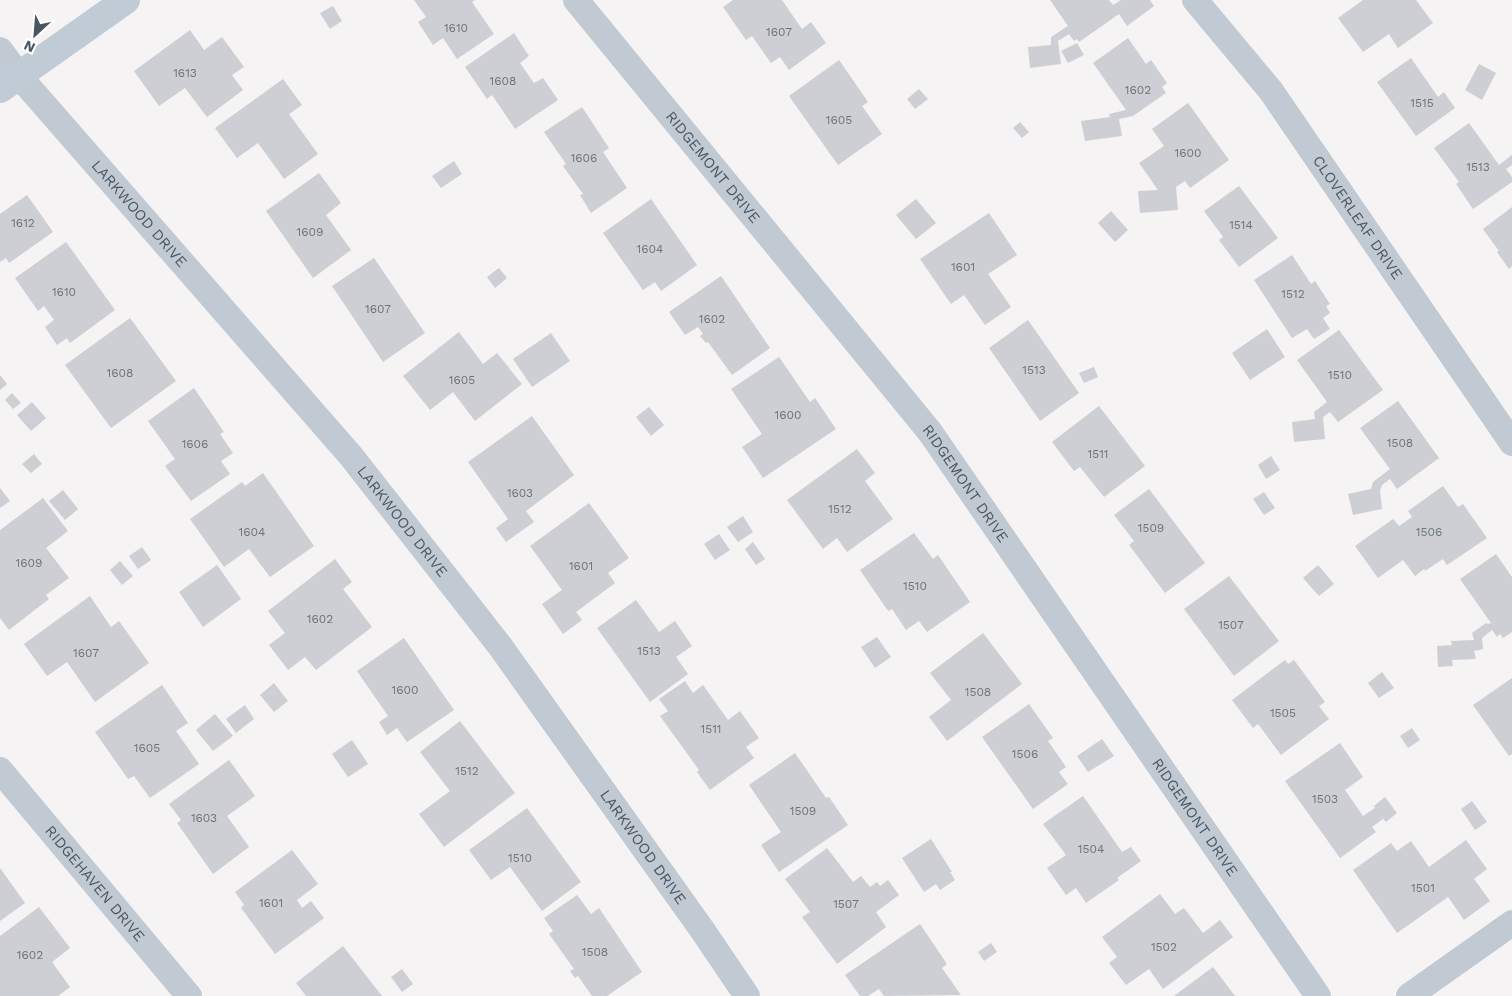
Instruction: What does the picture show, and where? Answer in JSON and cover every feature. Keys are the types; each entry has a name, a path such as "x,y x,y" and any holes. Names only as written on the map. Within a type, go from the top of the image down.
{"street":[{"path":"10,83 126,0"},
{"name":"RIDGEMONT DRIVE","path":"576,0 930,432 1318,996"},
{"name":"CLOVERLEAF DRIVE","path":"1195,0 1271,91 1512,443"},
{"name":"LARKWOOD DRIVE","path":"0,50 10,83 351,456 500,646 698,923 747,996"},
{"name":"RIDGEHAVEN DRIVE","path":"0,770 190,996"},
{"path":"1409,996 1512,923"}],"building":[{"path":"414,0 475,0 472,2 494,34 457,59 443,38 433,45 418,22 426,17"},
{"path":"733,0 782,0 802,29 811,22 826,43 789,70 780,57 771,63 752,36 746,40 723,7"},
{"path":"1050,0 1109,0 1113,5 1121,0 1150,0 1154,6 1127,26 1119,14 1079,42 1077,39 1074,41 1069,34 1058,41 1061,64 1030,68 1028,47 1051,45 1051,37 1068,26"},
{"path":"1363,0 1416,0 1433,23 1398,48 1389,34 1363,52 1338,18"},
{"path":"333,6 342,21 330,29 320,13"},
{"path":"190,30 204,50 222,37 244,67 232,75 243,90 207,117 185,88 159,106 134,71"},
{"path":"514,33 529,56 520,63 534,83 543,78 558,100 515,129 492,95 487,99 465,67"},
{"path":"1128,38 1146,64 1151,60 1167,83 1162,87 1166,93 1133,116 1119,119 1122,136 1085,141 1081,121 1110,117 1109,114 1126,110 1093,63"},
{"path":"1077,43 1084,55 1068,63 1061,51"},
{"path":"1411,58 1438,97 1444,92 1455,108 1416,136 1377,82"},
{"path":"839,60 868,102 862,106 882,134 838,165 789,96"},
{"path":"1479,64 1496,73 1482,100 1465,90"},
{"path":"283,79 302,105 289,114 318,154 284,179 258,143 237,158 215,128"},
{"path":"919,89 928,99 915,109 907,99"},
{"path":"1188,103 1229,160 1190,188 1185,181 1176,187 1178,210 1140,213 1138,191 1158,190 1139,163 1164,146 1152,129"},
{"path":"582,107 609,148 603,152 627,188 591,213 580,195 583,194 563,166 566,164 544,132"},
{"path":"1020,122 1029,132 1022,138 1013,128"},
{"path":"1469,123 1499,165 1512,155 1512,165 1506,169 1512,177 1512,182 1473,209 1456,184 1459,182 1434,148"},
{"path":"454,161 462,174 441,188 432,176"},
{"path":"319,173 341,203 326,215 351,250 313,278 266,211"},
{"path":"1239,186 1278,238 1239,267 1219,240 1223,237 1204,211"},
{"path":"27,195 53,232 9,263 6,258 0,262 0,214"},
{"path":"651,199 697,265 661,291 655,282 643,290 603,233"},
{"path":"916,199 936,223 916,239 896,215"},
{"path":"1512,207 1512,266 1509,269 1483,229"},
{"path":"1111,211 1128,230 1115,242 1098,223"},
{"path":"989,213 1017,255 988,274 1011,307 985,325 964,295 951,304 920,259"},
{"path":"66,242 115,310 70,343 67,338 57,345 45,327 54,320 44,306 38,311 15,278"},
{"path":"1292,255 1311,284 1315,281 1330,304 1326,306 1330,313 1323,318 1330,329 1314,339 1307,329 1292,338 1254,280"},
{"path":"374,258 425,333 383,362 332,286"},
{"path":"499,268 507,278 495,288 487,277"},
{"path":"721,276 770,348 732,375 708,342 706,343 700,336 703,334 698,327 685,335 669,312"},
{"path":"130,318 176,381 111,428 65,365"},
{"path":"1028,320 1079,393 1040,421 989,348"},
{"path":"1267,329 1285,357 1250,380 1232,353"},
{"path":"1339,330 1383,390 1338,422 1330,412 1323,417 1325,439 1294,442 1292,422 1315,419 1314,412 1327,402 1297,360"},
{"path":"459,332 483,364 497,353 522,384 475,421 453,392 430,410 403,376"},
{"path":"551,333 570,361 532,387 513,359"},
{"path":"779,357 810,402 815,398 836,429 763,478 742,447 762,434 731,389"},
{"path":"1094,367 1098,377 1084,383 1079,373"},
{"path":"0,375 7,384 0,390"},
{"path":"194,388 224,432 220,434 233,453 221,461 230,474 191,501 165,466 175,459 148,421"},
{"path":"12,393 21,403 13,409 5,400"},
{"path":"1398,401 1439,458 1397,489 1390,479 1382,485 1380,491 1382,509 1353,515 1348,494 1371,489 1373,482 1390,469 1360,428"},
{"path":"32,402 46,418 31,431 17,415"},
{"path":"1099,406 1145,466 1104,497 1080,467 1074,471 1052,442"},
{"path":"649,407 664,425 651,436 636,417"},
{"path":"532,416 574,475 526,511 534,522 506,542 496,528 508,519 468,462"},
{"path":"857,449 875,473 865,481 893,519 847,552 837,538 823,549 787,500"},
{"path":"34,454 42,464 31,473 22,464"},
{"path":"1271,456 1280,470 1266,479 1258,465"},
{"path":"263,473 314,546 270,577 249,549 224,567 190,519 242,482 245,486"},
{"path":"1443,486 1458,507 1463,504 1487,538 1447,565 1443,559 1415,576 1403,560 1378,578 1355,546 1393,519 1399,526 1412,517 1408,511"},
{"path":"0,488 10,501 0,508"},
{"path":"1149,489 1205,563 1165,593 1129,545 1134,541 1114,515"},
{"path":"63,490 78,509 65,520 49,501"},
{"path":"1264,492 1275,508 1264,515 1253,499"},
{"path":"43,498 68,531 46,548 69,578 46,595 49,599 9,630 0,618 0,530"},
{"path":"589,503 629,558 608,573 615,583 576,612 582,620 563,634 542,604 562,590 530,546"},
{"path":"743,516 753,532 738,542 727,527"},
{"path":"914,533 933,559 938,555 970,602 927,632 919,621 906,630 892,609 889,611 886,608 860,570"},
{"path":"719,534 730,550 715,560 704,544"},
{"path":"753,542 765,559 756,565 745,549"},
{"path":"142,547 151,560 138,569 129,556"},
{"path":"1496,554 1512,577 1512,632 1503,638 1500,634 1497,637 1492,630 1482,638 1483,649 1474,651 1476,659 1452,660 1453,666 1438,667 1437,646 1452,645 1451,641 1474,640 1472,633 1486,623 1491,623 1460,579"},
{"path":"335,559 352,582 343,589 372,627 316,670 305,657 288,670 269,645 285,633 268,611"},
{"path":"120,561 133,576 122,585 110,570"},
{"path":"217,565 241,599 203,627 179,592"},
{"path":"1318,565 1334,584 1319,596 1303,578"},
{"path":"1229,576 1279,641 1234,676 1184,609"},
{"path":"90,596 111,627 119,621 149,663 95,702 67,662 47,676 24,644"},
{"path":"636,600 659,632 675,621 692,646 676,657 688,674 650,702 597,628"},
{"path":"983,633 1022,684 947,741 929,717 951,700 930,673"},
{"path":"877,637 891,657 875,668 861,647"},
{"path":"404,638 454,710 407,742 397,728 387,735 379,722 388,716 357,671"},
{"path":"1285,660 1288,664 1294,660 1325,702 1319,706 1329,719 1281,755 1258,724 1253,728 1232,700"},
{"path":"1382,672 1394,688 1379,698 1368,683"},
{"path":"1512,678 1512,754 1509,756 1473,705"},
{"path":"685,681 693,693 703,685 728,720 740,711 759,738 746,747 754,758 710,790 697,772 699,770 660,716 668,711 659,699"},
{"path":"274,683 288,701 274,712 260,695"},
{"path":"162,685 188,723 176,731 199,764 150,798 134,776 128,779 95,732"},
{"path":"1029,704 1053,738 1048,741 1066,767 1059,772 1068,784 1033,809 982,737"},
{"path":"245,705 254,719 236,733 226,719"},
{"path":"215,714 233,736 213,751 196,730"},
{"path":"460,721 515,793 444,847 419,814 450,791 420,752"},
{"path":"1412,728 1420,740 1408,748 1400,736"},
{"path":"1102,739 1114,756 1088,772 1077,756"},
{"path":"352,740 368,764 348,777 332,754"},
{"path":"1340,743 1363,777 1345,790 1363,816 1375,808 1374,806 1385,797 1397,813 1386,822 1379,814 1383,819 1372,827 1376,832 1340,858 1285,781"},
{"path":"795,753 826,798 829,797 848,825 779,872 761,845 781,832 749,785"},
{"path":"229,760 255,796 227,816 249,847 213,874 177,823 181,820 169,804"},
{"path":"1083,796 1122,852 1131,847 1141,861 1117,878 1119,880 1086,903 1076,888 1066,895 1047,868 1066,855 1043,824"},
{"path":"1472,801 1487,822 1475,830 1461,809"},
{"path":"527,808 581,882 542,911 510,867 491,880 469,850"},
{"path":"931,839 955,880 940,890 936,884 924,892 902,858"},
{"path":"1466,840 1487,869 1474,879 1490,901 1464,920 1448,897 1397,933 1353,870 1391,843 1397,851 1411,841 1429,867"},
{"path":"827,848 853,882 861,876 870,887 877,882 880,886 888,880 899,895 876,912 886,927 837,964 802,917 810,912 785,879"},
{"path":"292,850 318,884 297,900 302,908 311,901 324,918 275,954 241,908 244,905 235,892"},
{"path":"0,868 25,903 0,921"},
{"path":"1160,894 1175,914 1184,908 1203,933 1220,920 1233,937 1163,989 1149,969 1126,985 1109,963 1117,957 1102,937"},
{"path":"577,895 591,914 599,908 642,972 607,996 592,996 578,976 575,978 570,971 574,969 549,934 553,931 544,918"},
{"path":"39,907 70,948 52,962 70,987 58,996 0,996 0,936"},
{"path":"920,924 947,964 942,968 961,995 884,996 879,989 868,996 860,996 845,975"},
{"path":"991,943 997,952 984,961 978,952"},
{"path":"343,946 382,996 306,996 296,983"},
{"path":"1213,967 1235,996 1174,996"},
{"path":"402,969 413,984 402,992 391,977"}]}
